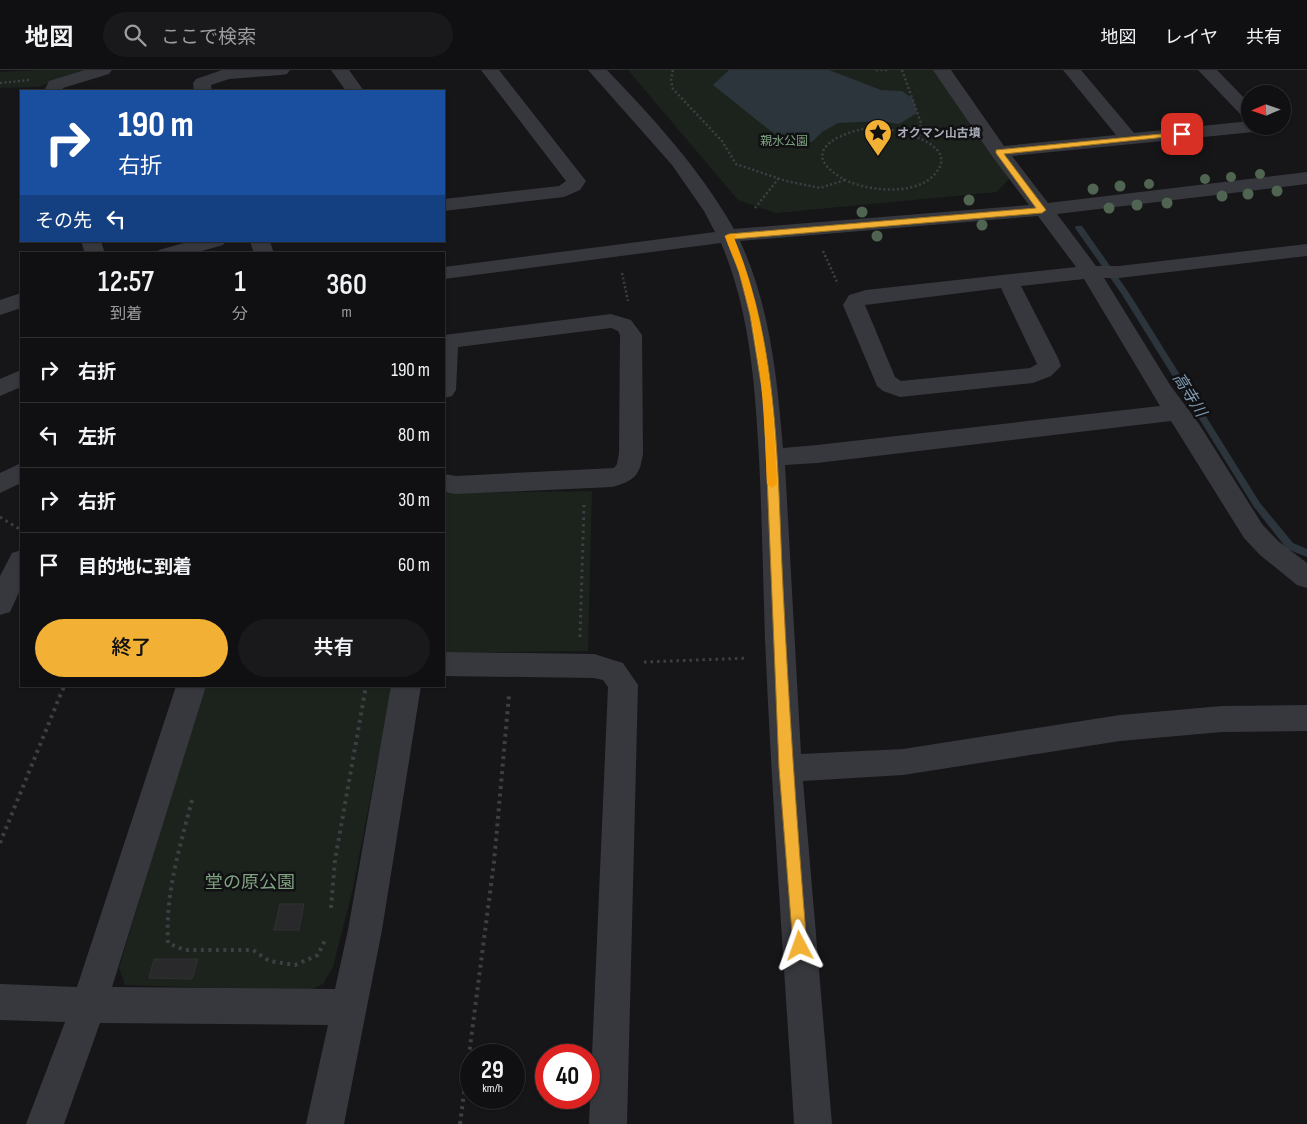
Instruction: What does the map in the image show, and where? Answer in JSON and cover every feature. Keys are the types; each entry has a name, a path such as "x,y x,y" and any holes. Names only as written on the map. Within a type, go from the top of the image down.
{"street":[{"path":"53,90 55,85 103,70"},
{"path":"203,90 202,83 208,79 281,70"},
{"path":"340,70 353,90"},
{"path":"445,206 564,191 573,186 576,181 490,70"},
{"path":"597,70 665,143 729,236 744,272 755,315 768,402 786,768 814,1124"},
{"path":"942,70 999,152 1090,272 1161,390 1190,430 1253,531 1269,548 1307,578"},
{"path":"1072,70 1129,139"},
{"path":"1207,70 1241,105"},
{"path":"999,152 1241,127"},
{"path":"445,273 729,236 1042,210 1307,178"},
{"path":"174,252 212,242"},
{"path":"1008,282 1047,358 1049,366 1043,371 1033,375 900,389 891,386 885,381 854,305 857,300 866,297 1090,272 1119,272 1307,250"},
{"path":"445,342 611,321 622,322 628,326 632,335 631,453 629,466 623,474 612,478 584,480 445,484"},
{"path":"0,388 20,378"},
{"path":"771,457 1176,412"},
{"path":"0,484 20,473"},
{"path":"0,604 20,562"},
{"path":"445,664 594,666 613,671 623,685 624,709 608,1124"},
{"path":"45,1124 89,1005 190,687"},
{"path":"325,1124 347,1007 365,930 406,687"},
{"path":"786,768 904,762 1120,728 1222,719 1307,718"},
{"path":"0,1002 89,1005 347,1007"}],"path":[{"path":"674,70 671,80 673,89 722,141 736,164 778,178 820,188 845,180"},
{"path":"876,70 888,70"},
{"path":"902,70 921,123 919,137"},
{"path":"0,83 32,80"},
{"path":"874,127 896,129 919,137 933,147 940,158 939,168 932,177 908,188 894,189 863,186 845,180 829,168 824,161 823,152 832,138 854,129 874,127"},
{"path":"755,208 778,178"},
{"path":"820,243 839,287 857,300"},
{"path":"621,268 631,314 622,322"},
{"path":"578,665 584,480"},
{"path":"0,517 20,529"},
{"path":"613,671 636,663 751,658"},
{"path":"0,843 64,687"},
{"path":"330,914 336,860 366,687"},
{"path":"460,1124 494,862 510,689"},
{"path":"193,794 168,901 165,922 168,944 184,950 253,950 270,961 295,964 318,955 329,932"}],"green space":[{"path":"86,70 38,87 0,88 0,72"},
{"name":"親水公園","path":"628,70 936,70 1010,178 997,192 776,213 738,200"},
{"path":"592,491 588,651 445,653 445,493"},
{"name":"堂の原公園","path":"204,687 392,687 353,888 333,967 323,984 308,991 125,985 119,968"}],"shaded area":[{"path":"729,70 829,70 881,90 902,91 913,99 917,113 899,124 880,121 838,123 822,132 812,142 777,136 713,85"}],"building":[{"path":"280,904 304,904 299,930 274,930"},
{"path":"154,959 198,959 192,979 149,978"}],"waterway":[{"name":"高寺川","path":"1079,228 1125,293 1257,505 1290,546 1307,553"}],"slow traffic":[{"path":"733,236 729,236 744,272 755,315 768,402 772,484"}],"place":[{"name":"オクマン山古墳","path":"878,157"}],"route":[{"path":"800,946 786,768 768,402 755,315 744,272 729,236 1042,210 999,152 1182,134"}]}
